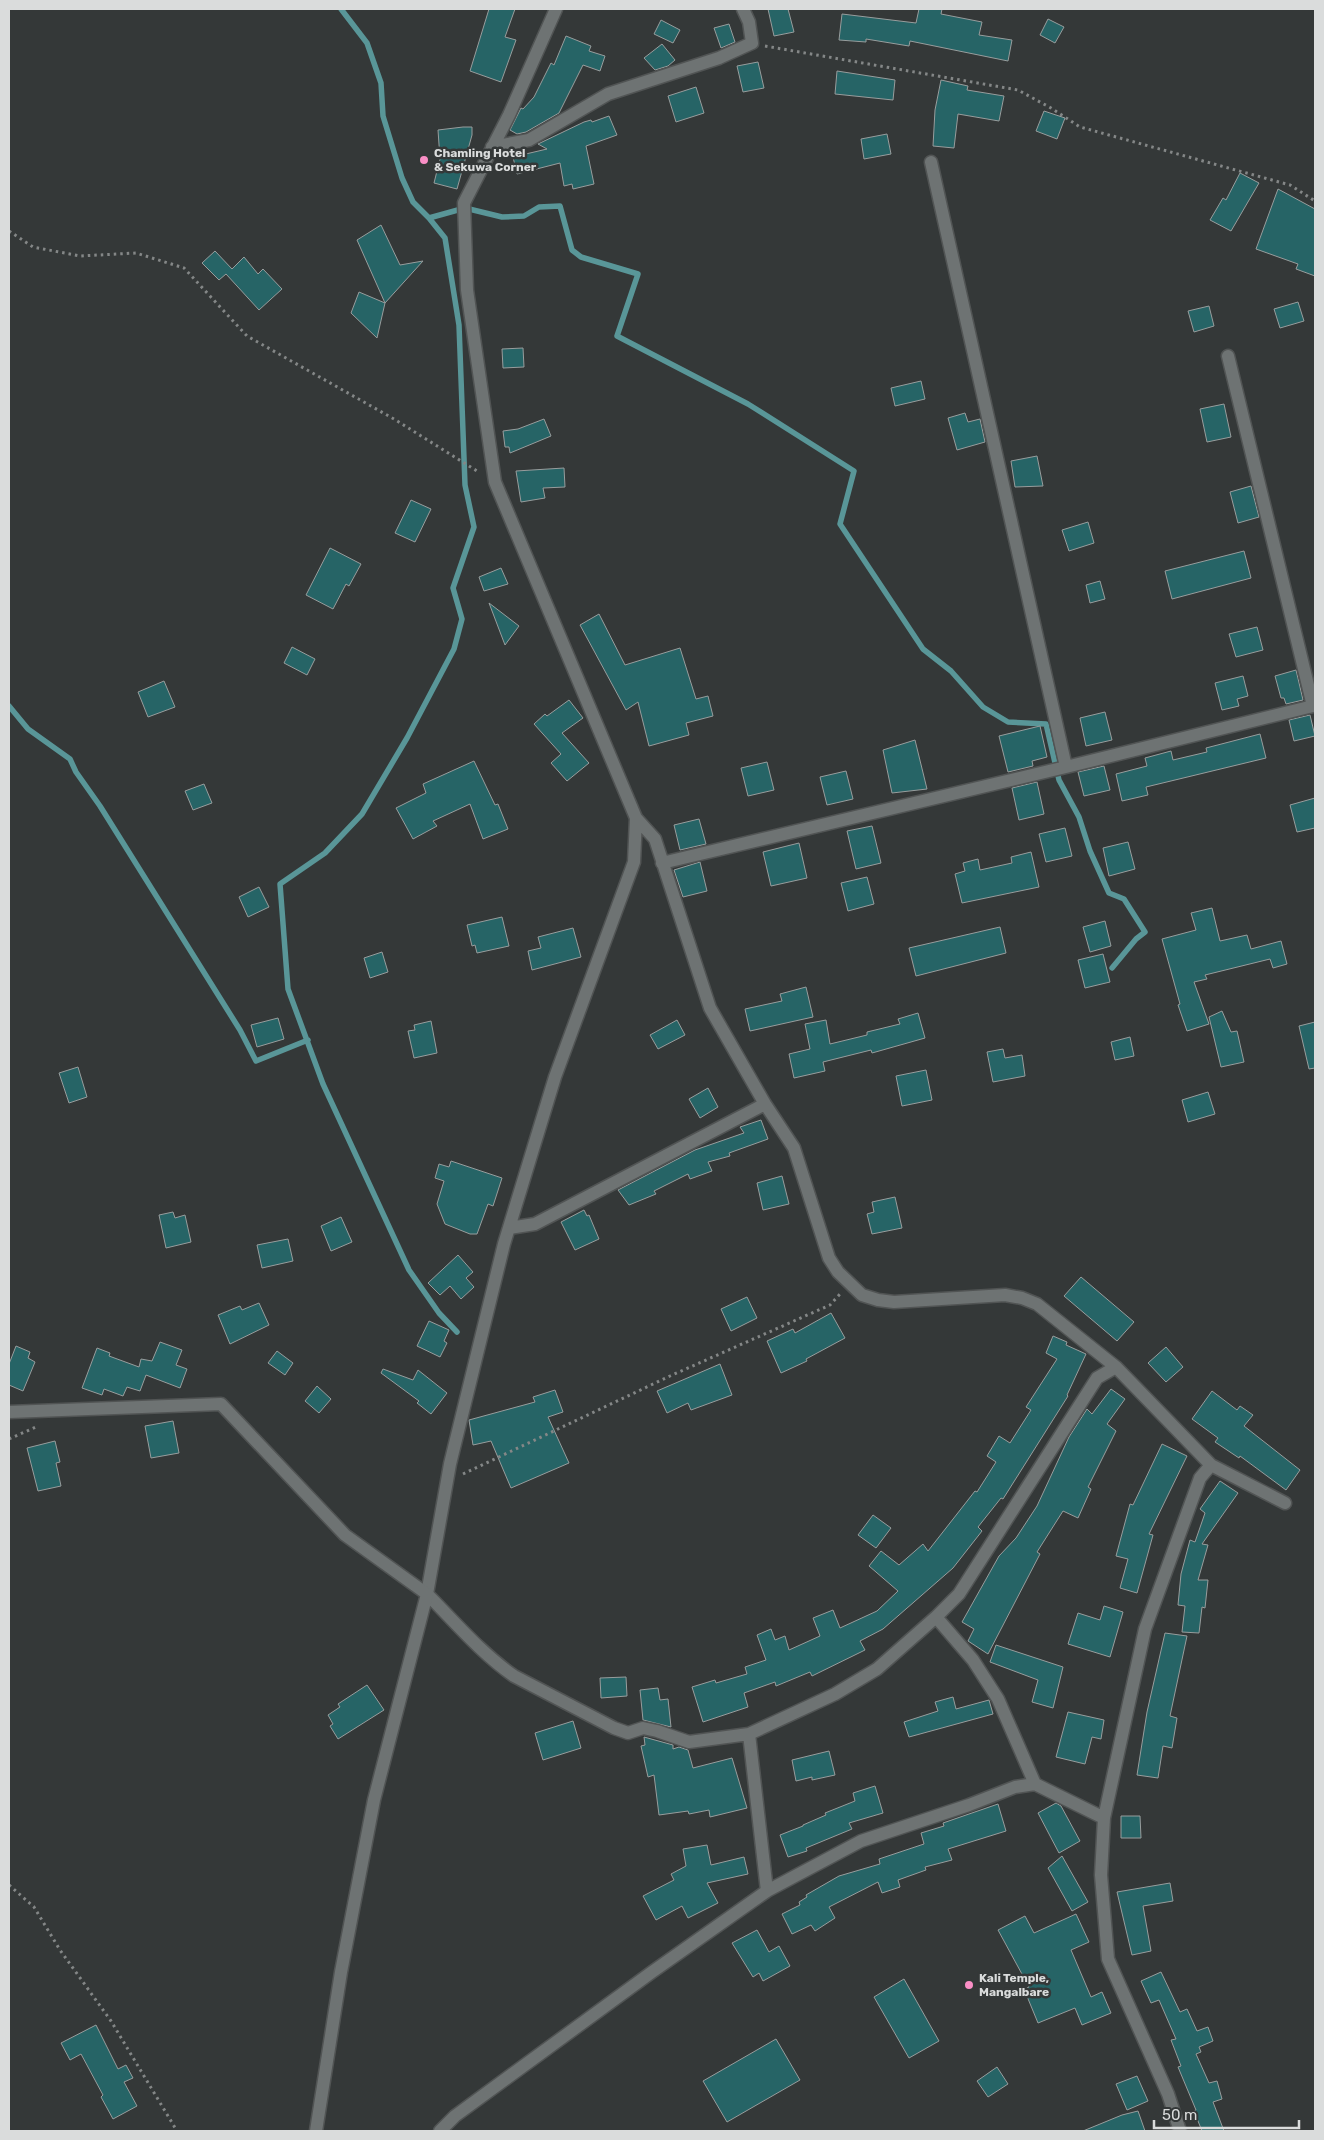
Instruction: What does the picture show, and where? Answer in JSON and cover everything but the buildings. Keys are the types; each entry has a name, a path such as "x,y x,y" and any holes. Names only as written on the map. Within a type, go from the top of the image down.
{"street":[{"path":"556,9 509,115 464,203 467,290 495,482 636,818 655,840 710,1008 765,1104 794,1148 829,1258 849,1284 862,1295 878,1300 894,1302 988,1295 1022,1298 1037,1304 1116,1367 1211,1465 1285,1503"},
{"path":"492,147 529,140 608,94 719,58 752,44 749,22 743,9"},
{"path":"931,162 1066,767"},
{"path":"662,863 1313,706 1228,356"},
{"path":"316,2131 341,1972 374,1800 427,1594 447,1482 509,1228 555,1077 634,862 636,818"},
{"path":"509,1228 535,1224 765,1104"},
{"path":"9,1412 221,1404 345,1535 427,1594 464,1634 507,1671 614,1728 628,1733 643,1728 689,1742 749,1734 835,1694 877,1669 936,1618 959,1594 1097,1378 1116,1367"},
{"path":"1180,2131 1168,2094 1108,1959 1101,1874 1104,1818 1145,1629 1197,1487 1211,1465"},
{"path":"936,1618 973,1660 998,1699 1035,1784"},
{"path":"749,1734 767,1891"},
{"path":"440,2131 455,2116 636,1983 767,1891 861,1841 969,1805 1015,1787 1035,1784 1104,1818"}],"path":[{"path":"752,44 1018,90 1080,127 1290,185 1315,201"},
{"path":"9,231 33,247 80,256 136,253 184,268 247,336 394,419 495,482"},
{"path":"447,1482 670,1376 830,1305 849,1284"},
{"path":"9,1885 34,1907 60,1950 111,2021 178,2131"}],"waterway":[{"path":"341,9 367,43 381,83 383,116 402,178 413,202 429,218 465,208 502,217 524,216 539,207 560,206 572,250 581,257 638,274 617,336 748,404 854,471 840,524 923,649 951,671 983,707 1008,722 1046,724 1059,780 1079,817 1090,851 1109,893 1124,899 1145,932 1136,939 1112,968"},
{"path":"429,218 445,238 459,325 465,485 474,527 453,588 462,619 454,649 407,738 362,814 325,853 280,884 288,989 323,1084 409,1270 439,1313 457,1332"},
{"path":"9,706 28,729 70,759 76,772 100,806 240,1030 256,1061 308,1040"}],"place":[{"name":"Chamling Hotel & Sekuwa Corner","path":"424,160"},
{"name":"Kali Temple, Mangalbare","path":"969,1985"}]}
